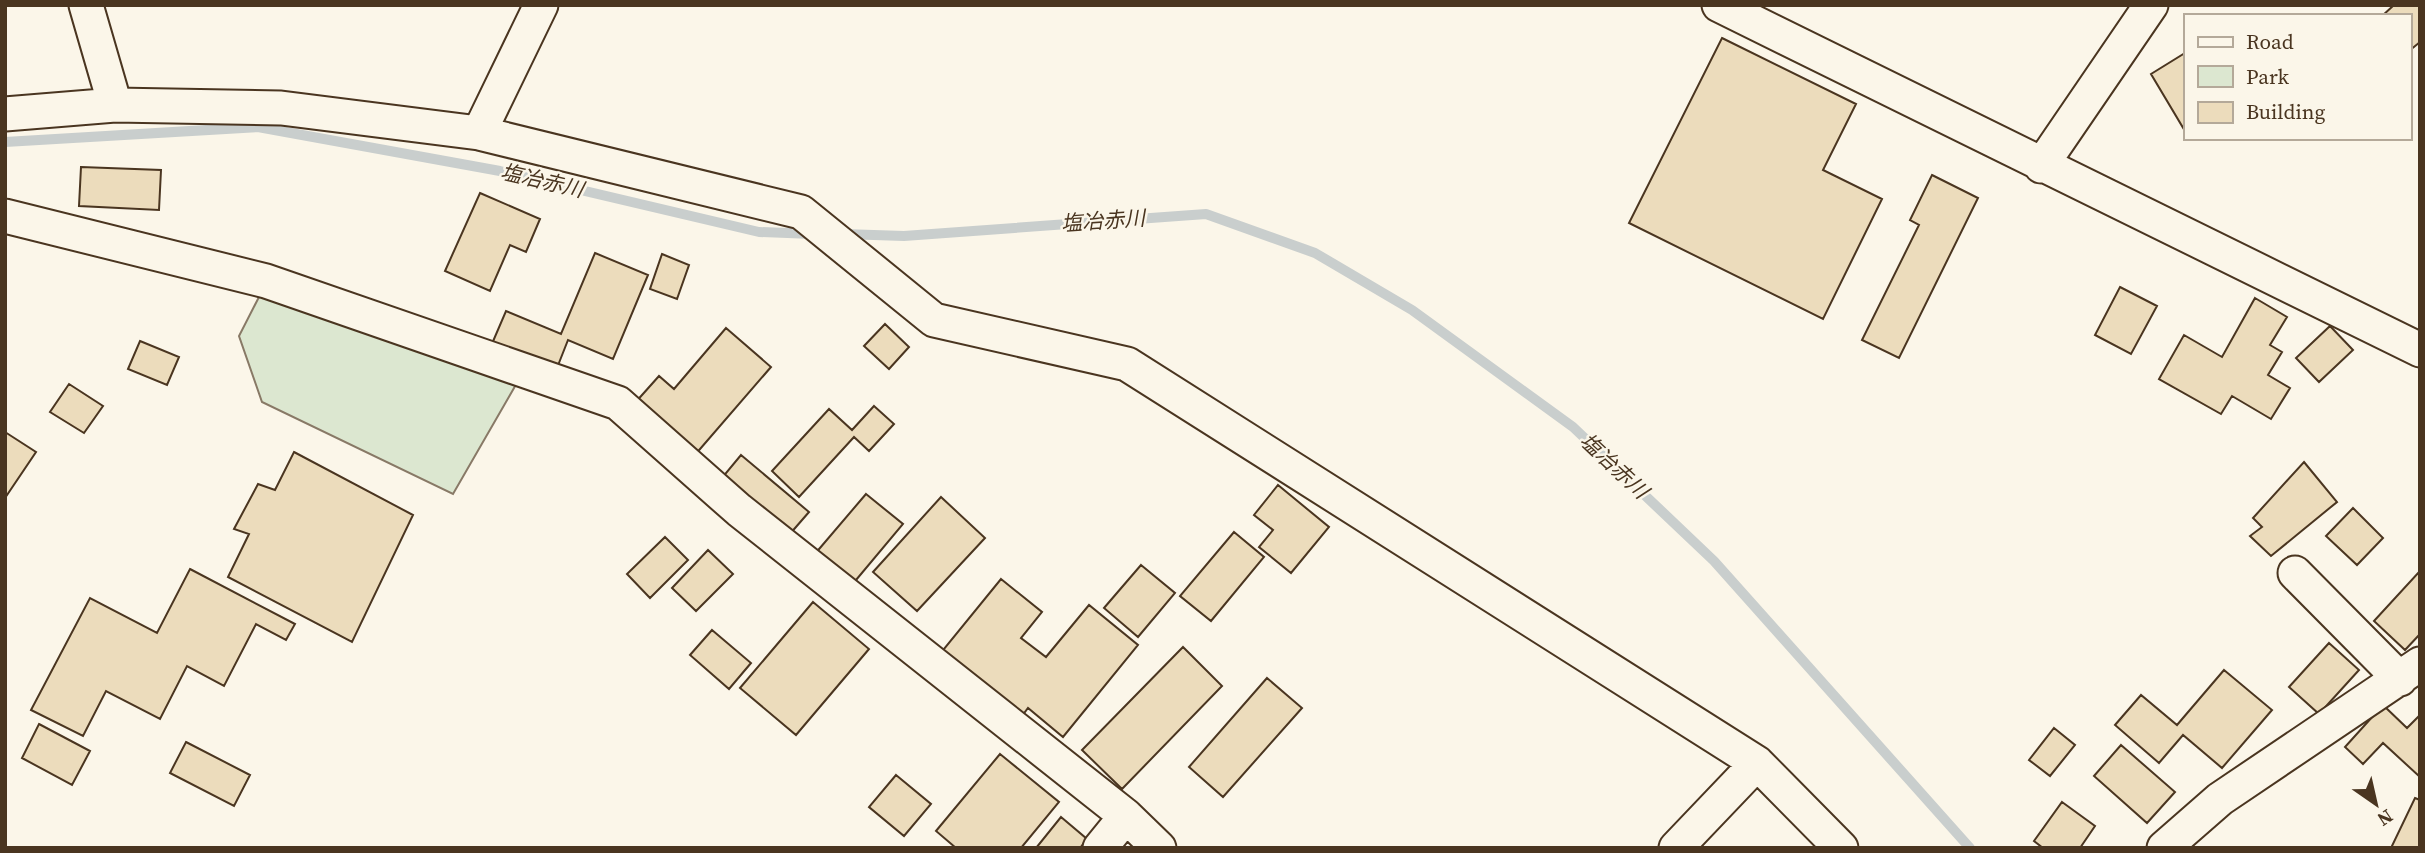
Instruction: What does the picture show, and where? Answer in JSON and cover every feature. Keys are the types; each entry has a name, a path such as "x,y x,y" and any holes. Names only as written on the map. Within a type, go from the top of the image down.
{"street":[{"path":"86,5 115,105"},
{"path":"479,133 541,5"},
{"path":"1719,5 2041,166 2420,350"},
{"path":"2041,166 2151,5"},
{"path":"5,114 115,105 281,108 479,133 801,212 934,320 1127,364 1757,763 1841,848"},
{"path":"5,216 265,281 618,403 739,510 1126,816 1159,848"},
{"path":"2164,848 2220,799 2410,672 2295,573"},
{"path":"1676,848 1757,763"},
{"path":"1100,848 1126,816"}],"green space":[{"path":"260,295 518,381 453,494 262,402 239,336"}],"building":[{"path":"2394,5 2420,5 2420,42 2411,49 2411,14 2384,14"},
{"path":"1722,38 1856,104 1823,170 1882,199 1823,319 1629,223"},
{"path":"2184,54 2184,129 2151,74"},
{"path":"81,167 161,170 159,210 79,206"},
{"path":"1932,175 1978,198 1899,358 1862,340 1919,225 1910,220"},
{"path":"480,193 540,219 526,252 510,245 490,291 445,271"},
{"path":"595,253 648,275 613,359 568,340 555,373 491,346 506,311 561,334"},
{"path":"662,254 689,265 677,299 650,289"},
{"path":"2120,287 2157,306 2131,354 2095,335"},
{"path":"2255,298 2287,317 2270,345 2282,352 2268,375 2290,388 2271,419 2232,396 2221,414 2159,379 2184,335 2222,357"},
{"path":"885,324 909,347 889,369 864,346"},
{"path":"2330,326 2353,350 2319,382 2296,358"},
{"path":"726,328 771,367 694,456 634,404 659,376 674,389"},
{"path":"140,341 179,357 167,385 128,369"},
{"path":"69,384 103,406 84,433 50,412"},
{"path":"874,406 894,424 869,451 854,437 799,497 772,471 829,409 852,430"},
{"path":"5,432 36,452 5,498"},
{"path":"294,452 413,515 352,642 228,577 249,534 234,529 258,484 275,490"},
{"path":"741,455 809,512 789,535 721,479"},
{"path":"2304,462 2337,502 2271,556 2250,536 2262,527 2253,518"},
{"path":"1278,485 1329,527 1291,573 1259,547 1273,530 1254,515"},
{"path":"866,494 903,524 851,586 814,555"},
{"path":"941,497 985,538 917,611 873,572"},
{"path":"2353,508 2383,538 2357,565 2326,536"},
{"path":"1234,532 1264,557 1211,621 1180,596"},
{"path":"665,537 688,560 650,598 627,574"},
{"path":"708,550 733,574 696,611 672,588"},
{"path":"1141,565 1175,593 1138,637 1104,608"},
{"path":"190,569 295,624 286,640 256,624 224,686 187,666 160,719 106,691 83,736 31,710 90,598 157,633"},
{"path":"2419,572 2420,634 2405,650 2374,621"},
{"path":"1001,579 1042,612 1021,638 1046,657 1089,605 1138,645 1063,737 1028,708 1019,720 939,655"},
{"path":"813,602 869,649 796,735 740,688"},
{"path":"712,630 751,663 729,689 690,655"},
{"path":"2329,643 2359,670 2319,714 2289,687"},
{"path":"1183,647 1222,686 1122,789 1082,750"},
{"path":"2224,670 2272,710 2222,768 2183,735 2159,763 2115,725 2141,695 2177,725"},
{"path":"1267,678 1302,708 1223,797 1189,767"},
{"path":"2383,705 2407,728 2420,715 2420,777 2383,743 2363,764 2345,747"},
{"path":"39,724 90,751 72,785 22,758"},
{"path":"2054,728 2075,745 2050,776 2029,760"},
{"path":"186,742 250,775 234,806 170,773"},
{"path":"2121,745 2175,792 2147,823 2094,776"},
{"path":"1000,754 1059,802 1021,848 956,848 936,831"},
{"path":"896,775 931,804 904,836 869,807"},
{"path":"2415,798 2420,800 2420,848 2391,848"},
{"path":"2062,802 2095,826 2080,848 2043,848 2034,841"},
{"path":"1061,817 1087,839 1080,848 1036,848"}],"waterway":[{"name":"塩冶赤川","path":"5,142 258,127 500,171 759,232 813,234"},
{"name":"塩冶赤川","path":"843,234 904,236 1206,214 1315,253 1412,310 1573,427 1714,561 1970,848"}]}
